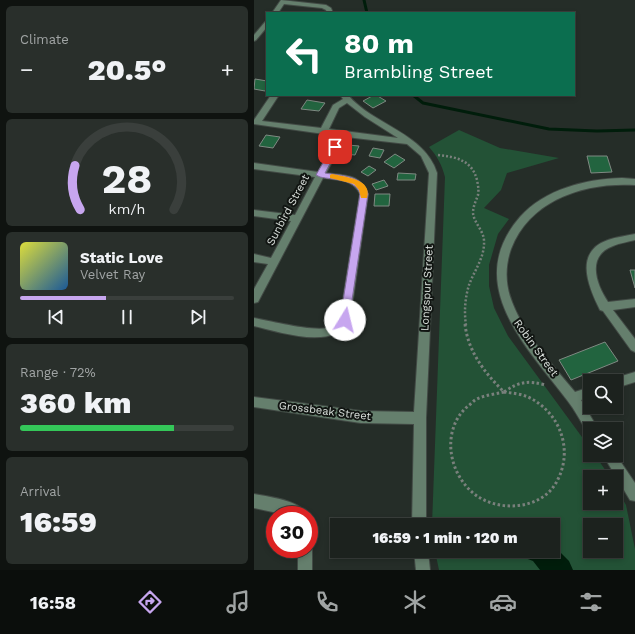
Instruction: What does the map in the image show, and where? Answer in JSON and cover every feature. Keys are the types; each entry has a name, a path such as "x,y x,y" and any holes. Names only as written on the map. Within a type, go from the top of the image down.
{"street":[{"path":"276,12 284,1 324,6 329,9 330,12"},
{"path":"254,39 266,24"},
{"path":"274,96 255,122 410,142"},
{"path":"324,131 336,108 346,98"},
{"name":"Longspur Street","path":"346,98 410,142 426,156 433,173 420,418 419,518"},
{"name":"Sunbird Street","path":"254,299 343,134"},
{"path":"254,166 320,175 356,182 363,189 364,194 345,320 335,330 320,333 254,322"},
{"name":"Robin Street","path":"587,422 572,398 520,330 508,306 502,286 502,269 505,250 515,231 527,214 547,200 582,185 603,181 635,182"},
{"path":"254,213 297,219"},
{"path":"635,237 619,238 607,243 598,251 592,260 590,269 592,283 604,306 635,348"},
{"path":"254,258 274,262"},
{"path":"604,306 635,303"},
{"path":"623,381 635,377"},
{"path":"572,398 583,394"},
{"name":"Grossbeak Street","path":"254,402 361,417 420,418"},
{"path":"613,462 635,496"},
{"path":"254,501 281,506"},
{"path":"305,558 305,570"},
{"path":"422,558 423,570"}],"path":[{"path":"426,156 436,155 462,159 474,169 476,176 478,196 472,210 473,216 484,238 484,247 469,288 465,304 464,318 470,342 478,362 489,378 504,392 528,397 540,403 557,422 565,446 565,459 562,472 556,484 548,493 537,500 524,505 496,505 471,492 454,470 450,457 449,444 455,420 470,402 481,396 504,392 514,384 526,381 544,384 551,388"}],"shaded area":[{"path":"459,130 500,148 559,158 507,173 501,190 484,208 509,219 498,234 489,265 489,286 494,308 508,336 583,438 583,462 600,462 605,470 583,470 583,510 623,510 623,500 626,505 635,549 635,570 439,570 436,558 560,558 560,518 432,518 445,177 439,161 429,147"},
{"path":"560,552 569,561 573,570 540,570 533,561 525,558 560,558"}],"building":[{"path":"255,79 266,81 265,91 254,89"},
{"path":"372,96 378,96 386,101 373,108 363,101"},
{"path":"307,100 325,103 319,111 301,109"},
{"path":"266,135 280,137 273,148 259,146"},
{"path":"348,145 359,146 355,155 344,154"},
{"path":"373,148 384,150 380,158 369,156"},
{"path":"395,154 405,160 394,168 384,162"},
{"path":"587,156 607,156 612,172 591,173"},
{"path":"369,166 376,170 368,176 361,172"},
{"path":"398,173 416,174 415,180 397,180"},
{"path":"384,180 388,186 376,190 372,184"},
{"path":"375,194 390,194 389,206 374,206"},
{"path":"630,270 635,270 635,288"},
{"path":"605,342 618,361 571,380 559,360"}],"waterway":[{"path":"364,0 367,12"},
{"path":"414,96 423,103 549,129 597,131 635,130"}],"slow traffic":[{"path":"332,177 350,179 360,184 363,189 364,196"}],"route":[{"path":"335,147 320,175 350,179 360,184 364,194 345,320"}]}
